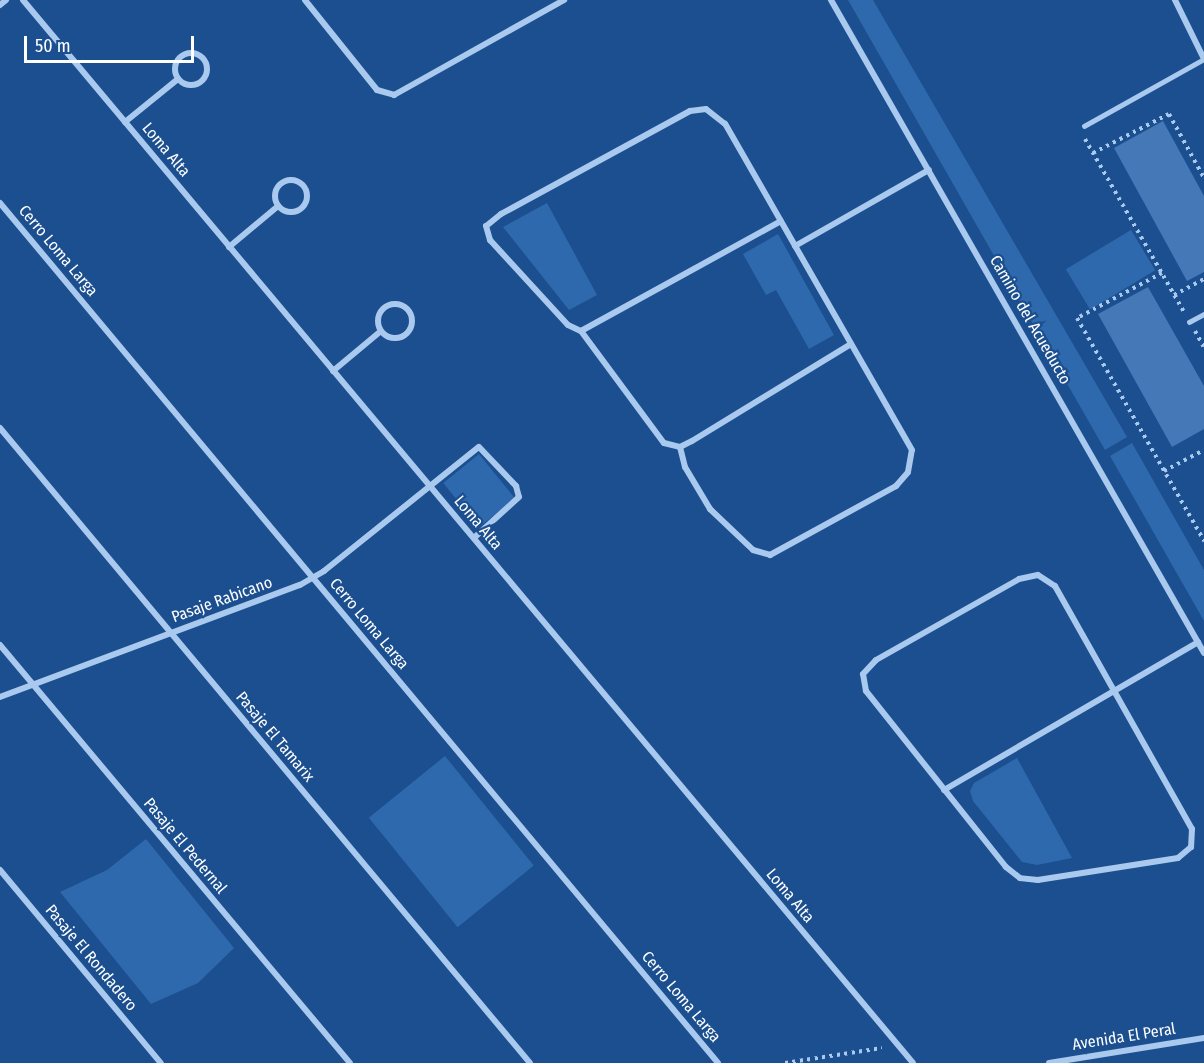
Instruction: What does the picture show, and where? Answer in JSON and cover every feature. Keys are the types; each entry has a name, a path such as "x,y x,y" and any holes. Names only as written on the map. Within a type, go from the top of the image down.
{"street":[{"path":"0,5 6,0"},
{"name":"Loma Alta","path":"23,0 913,1063"},
{"path":"305,0 376,90 394,94 564,0"},
{"name":"Camino del Acueducto","path":"831,0 1204,653"},
{"path":"1175,0 1204,59"},
{"path":"190,53 205,60 206,76 198,85 187,85 178,79 175,68 180,57 190,53"},
{"path":"125,122 178,79"},
{"path":"680,447 685,467 710,509 753,550 770,555 896,486 908,472 912,450 725,124 706,109 690,111 501,214 486,226 490,240 568,325 580,331 664,443 680,447 851,344"},
{"path":"795,246 928,170"},
{"path":"294,180 304,186 308,196 303,207 293,212 278,206 276,189 283,181 294,180"},
{"name":"Cerro Loma Larga","path":"0,203 718,1063"},
{"path":"229,247 278,206"},
{"path":"580,331 781,221"},
{"path":"398,304 409,310 412,323 406,335 393,338 381,331 378,318 385,307 398,304"},
{"path":"333,371 381,331"},
{"name":"Pasaje El Tamarix","path":"0,428 530,1063"},
{"name":"Pasaje Rabicano","path":"0,698 313,578 474,448 484,449 495,461 519,497 474,538"},
{"path":"1038,575 1055,586 1192,829 1191,848 1178,858 1038,880 1020,878 1006,867 945,790 866,691 863,674 876,660 1019,579 1038,575"},
{"path":"945,790 1198,642"},
{"name":"Pasaje El Pedernal","path":"0,645 350,1063"},
{"name":"Pasaje El Rondadero","path":"0,870 161,1063"},
{"name":"Avenida El Peral","path":"1049,1063 1204,1038"}],"lane":[{"path":"1084,126 1204,59"},
{"path":"1190,322 1204,314"}],"path":[{"path":"1093,153 1169,114 1204,178"},
{"path":"1084,126 1078,127 1204,347"},
{"path":"1162,273 1077,318 1204,541"},
{"path":"1174,295 1204,279"},
{"path":"1164,471 1204,450"},
{"path":"785,1063 898,1045"}],"shaded area":[{"path":"848,0 873,0 1127,437 1105,450"},
{"path":"547,203 597,295 569,310 503,227"},
{"path":"1131,230 1155,270 1090,309 1066,269"},
{"path":"778,234 834,335 809,349 776,290 766,295 743,254"},
{"path":"1132,443 1204,570 1204,621 1110,456"},
{"path":"479,454 515,498 479,527 443,483"},
{"path":"445,756 534,866 458,927 369,818"},
{"path":"1017,758 1072,858 1037,865 1022,862 973,801 970,791 974,783"},
{"path":"146,839 234,948 198,983 151,1004 60,892 107,870"}],"building":[{"path":"1163,121 1204,196 1204,272 1187,281 1114,148"},
{"path":"1148,287 1204,386 1204,429 1172,447 1098,314"}]}
